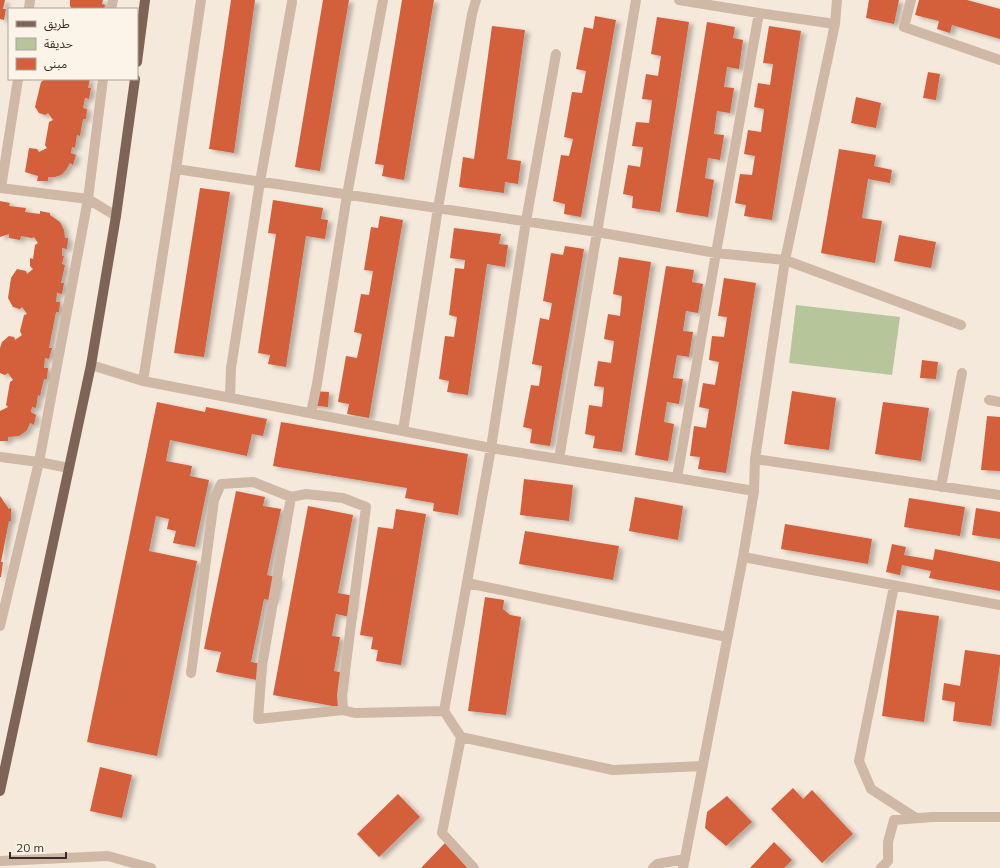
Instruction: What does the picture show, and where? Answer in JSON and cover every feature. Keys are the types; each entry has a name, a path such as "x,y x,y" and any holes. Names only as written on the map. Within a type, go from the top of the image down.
{"main road":[{"path":"138,54 145,0"},
{"path":"0,791 91,365 116,216 135,80"}],"street":[{"path":"143,381 201,0"},
{"path":"311,413 347,195 383,0"},
{"path":"403,431 438,208 472,14 476,0"},
{"path":"559,459 636,0"},
{"path":"679,0 758,14 835,24"},
{"path":"653,868 657,864 684,864 743,557 754,491 755,459 785,260 835,24 837,0"},
{"path":"911,0 904,27 1000,60"},
{"path":"230,398 231,368 260,182 292,2"},
{"path":"677,478 758,14"},
{"path":"474,868 442,833 460,737 444,711 491,448 526,221 556,54"},
{"path":"18,80 0,188 88,199 116,216"},
{"path":"0,626 39,462 88,199 103,80"},
{"path":"176,169 597,232 716,253 785,260 961,325"},
{"path":"91,365 143,381 491,448 754,491"},
{"path":"941,487 962,373"},
{"path":"989,400 1000,402"},
{"path":"0,457 39,462 69,468"},
{"path":"755,459 1000,495"},
{"path":"190,673 214,500 221,484 253,482 292,497 306,494 343,498 366,507 342,695 344,710"},
{"path":"292,497 262,666 258,719 344,710 355,713 444,711"},
{"path":"743,557 1000,605"},
{"path":"467,583 727,637"},
{"path":"894,586 859,761 871,789 916,818"},
{"path":"460,737 613,770 703,766"},
{"path":"881,868 888,861 888,842 894,820 916,818 1000,817"},
{"path":"0,861 108,856 151,868"}],"green space":[{"path":"796,305 900,317 892,375 789,363"}],"building":[{"path":"0,0 5,0 3,9 6,9 4,20 0,19"},
{"path":"70,0 103,0 102,4 105,5 104,8 71,8"},
{"path":"231,0 255,0 234,153 209,149"},
{"path":"323,0 349,0 320,171 295,167"},
{"path":"402,0 434,0 404,180 382,176 384,165 375,164"},
{"path":"869,0 899,0 894,24 866,18"},
{"path":"919,0 967,0 1000,9 1000,39 952,25 950,33 937,29 939,21 915,15"},
{"path":"595,16 616,20 581,217 564,214 565,204 553,201 561,155 569,156 573,139 564,137 572,92 582,93 586,71 576,69 584,27 593,29"},
{"path":"657,17 689,22 660,212 632,208 633,196 623,194 628,165 640,167 643,147 632,146 636,122 649,123 652,100 642,99 646,74 658,76 661,56 651,54"},
{"path":"707,22 735,27 733,38 743,40 739,69 727,67 724,87 734,88 730,113 717,111 714,134 724,135 720,160 708,158 705,178 714,180 708,217 676,212"},
{"path":"492,26 525,30 507,159 521,161 518,184 505,182 504,193 459,187 463,157 474,159"},
{"path":"769,26 801,31 772,220 744,216 746,205 735,203 740,174 752,175 755,156 744,154 748,130 761,132 764,109 754,107 758,83 770,85 773,64 763,63"},
{"path":"928,72 940,74 936,100 923,98"},
{"path":"44,80 90,80 88,88 91,88 89,99 85,98 83,108 87,109 86,119 83,119 80,136 77,135 75,148 72,147 71,153 76,155 73,165 70,163 61,175 48,177 48,181 37,181 38,176 25,172 29,148 37,149 39,152 47,148 45,145 49,122 53,120 48,113 45,115 39,113 35,107 41,82"},
{"path":"856,97 881,103 876,128 851,123"},
{"path":"839,149 876,155 874,166 892,170 890,183 868,179 862,218 882,221 875,263 821,253"},
{"path":"200,188 230,192 204,357 174,353"},
{"path":"273,200 323,208 321,219 328,220 325,239 306,236 286,367 268,364 270,355 258,353 276,234 268,233"},
{"path":"0,201 10,203 9,206 26,208 25,212 40,214 40,211 50,213 50,215 60,222 64,230 65,238 68,238 67,249 62,248 62,256 64,256 62,264 65,265 61,283 64,283 62,294 57,293 56,302 60,302 59,312 56,312 49,348 52,348 49,359 45,358 44,368 48,368 47,379 44,379 40,396 38,395 36,408 32,407 31,412 36,415 34,425 30,423 25,432 19,436 8,437 8,441 0,441 0,411 8,407 6,405 10,382 13,380 8,373 5,375 0,373 0,348 2,342 9,336 14,337 15,340 22,335 20,331 24,315 27,314 22,307 20,309 13,307 8,298 11,278 17,269 26,271 27,274 33,269 30,266 30,258 33,259 35,245 38,243 34,237 21,236 20,240 9,238 9,234 0,237"},
{"path":"380,216 403,220 369,418 347,414 349,404 338,402 346,356 357,358 362,334 354,332 361,294 369,295 373,271 364,270 371,227 378,228"},
{"path":"454,228 501,234 499,244 508,245 505,267 487,264 468,395 447,392 449,381 439,379 445,336 454,337 457,317 449,315 455,268 464,269 465,260 450,258"},
{"path":"899,235 936,242 931,268 894,261"},
{"path":"565,246 584,249 550,446 530,443 532,429 523,427 531,385 539,386 542,366 532,364 540,318 549,320 552,303 543,301 551,253 563,255"},
{"path":"619,257 651,262 622,452 593,448 595,436 585,434 589,405 602,407 604,387 594,386 598,361 611,363 614,341 604,339 608,314 620,316 622,296 613,294"},
{"path":"666,266 694,270 692,282 703,284 698,313 686,311 683,331 693,332 689,357 677,355 673,378 683,379 679,404 667,402 664,422 674,424 668,461 635,455"},
{"path":"724,278 756,283 726,473 698,469 700,457 690,456 694,426 706,428 709,409 699,407 703,383 715,385 719,362 709,360 712,336 724,337 727,317 718,316"},
{"path":"922,360 938,362 936,379 920,378"},
{"path":"312,391 329,392 328,407 310,405"},
{"path":"792,391 836,398 829,450 784,444"},
{"path":"157,402 205,412 206,407 267,419 263,436 252,434 247,456 170,440 166,461 192,466 190,476 209,480 195,547 173,543 176,531 167,529 169,519 156,516 149,551 197,561 157,756 87,742"},
{"path":"883,402 929,408 921,461 875,454"},
{"path":"987,416 1000,417 1000,471 981,470"},
{"path":"281,422 468,454 458,515 433,511 434,503 405,498 407,488 273,466"},
{"path":"524,479 573,485 569,521 520,515"},
{"path":"236,491 265,497 263,506 281,509 267,575 279,578 274,601 264,599 251,662 261,664 257,680 216,672 221,652 204,649"},
{"path":"0,496 9,509 11,508 11,521 9,521 1,562 3,562 1,577 0,577"},
{"path":"635,497 683,506 678,540 629,531"},
{"path":"909,498 965,507 960,536 904,527"},
{"path":"308,506 353,515 338,593 354,596 350,617 336,614 332,636 340,637 334,671 344,673 338,707 273,695"},
{"path":"976,508 1000,512 1000,539 972,535"},
{"path":"396,509 426,514 401,665 376,661 378,650 371,649 373,637 360,635 378,527 393,529"},
{"path":"785,524 872,539 868,564 781,549"},
{"path":"525,531 619,546 613,580 519,564"},
{"path":"892,544 906,547 904,555 933,560 935,549 1000,562 1000,591 929,578 931,571 902,565 900,575 886,572"},
{"path":"485,597 504,600 503,609 510,615 521,617 506,715 468,711"},
{"path":"897,610 939,616 924,722 882,716"},
{"path":"965,650 1000,655 991,726 953,721 955,702 942,700 944,683 960,686"},
{"path":"100,767 132,775 122,818 90,811"},
{"path":"793,788 803,799 812,790 853,834 822,863 771,809"},
{"path":"398,794 420,817 379,857 357,834"},
{"path":"727,796 752,822 726,846 705,828 707,812"},
{"path":"774,842 792,860 784,868 750,868"},
{"path":"445,843 470,868 421,868"}]}
